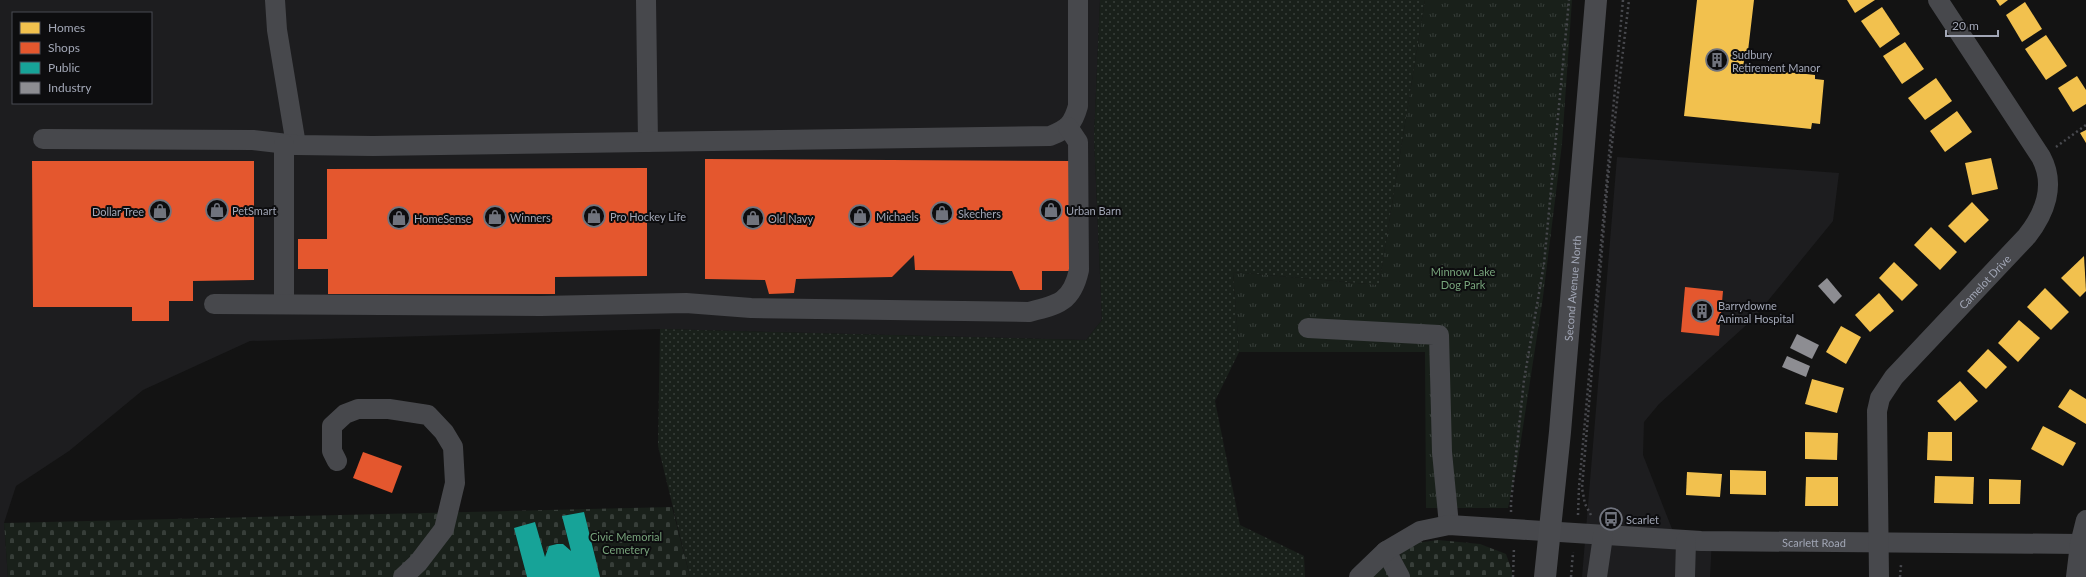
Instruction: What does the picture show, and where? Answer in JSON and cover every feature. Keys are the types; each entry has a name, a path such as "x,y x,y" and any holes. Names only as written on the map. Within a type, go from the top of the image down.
{"main road":[{"name":"Second Avenue North","path":"1545,577 1596,0"}],"street":[{"path":"275,0 290,144 284,304"},
{"path":"646,0 648,142"},
{"path":"42,139 253,140 290,144 373,146 1050,136 1068,127 1075,119 1078,106 1078,0"},
{"name":"Camelot Drive","path":"1879,577 1877,411 1880,398 1894,376 2022,241 2039,220 2045,206 2048,189 2048,176 2041,157 1938,0"},
{"path":"214,304 541,306 686,303 751,308 1029,312 1054,306 1063,300 1075,287 1079,270 1078,142 1068,127"},
{"path":"1308,328 1439,335 1442,452 1449,525"},
{"path":"337,461 332,450 332,426 345,414 358,408 388,409 428,415 444,432 453,447 455,483 444,529 418,563 403,577"},
{"path":"2076,577 2080,544 2086,520"},
{"name":"Scarlett Road","path":"1359,577 1386,551 1420,531 1449,525 1686,541 1878,541 2080,544"},
{"path":"1597,577 1603,536"},
{"path":"1685,577 1686,541"},
{"path":"1386,551 1400,577"}],"path":[{"path":"1513,577 1515,566 1511,502 1524,380 1544,264 1569,0"},
{"path":"1571,577 1623,0"},
{"path":"1591,515 1585,504 1582,488 1608,178 1629,0"},
{"path":"2041,157 2086,125"},
{"path":"1900,577 1901,565"}],"shaded area":[{"path":"0,0 1100,0 1094,137 1102,320 1086,340 660,329 250,341 143,390 69,451 16,486 4,523 8,577 0,577"},
{"path":"1617,157 1839,173 1833,221 1753,319 1659,404 1644,422 1643,455 1676,539 1712,540 1710,577 1582,577"}],"green space":[{"path":"1100,0 1425,0 1379,285 1233,272 1239,352 1215,401 1240,525 1304,556 1305,577 690,577 658,446 660,329 1086,340 1102,320 1094,137"},
{"name":"Minnow Lake Dog Park","path":"1425,0 1572,0 1562,144 1543,297 1517,466 1508,508 1426,508 1425,352 1239,352 1233,272 1379,285"},
{"name":"Civic Memorial Cemetery","path":"672,507 690,577 8,577 4,523"},
{"path":"1438,540 1480,544 1506,554 1512,571 1512,577 1373,577 1376,572 1416,543"}],"building: Homes":[{"name":"Sudbury Retirement Manor","path":"1697,0 1754,0 1748,51 1745,51 1743,70 1753,72 1754,68 1815,75 1815,79 1824,80 1820,124 1812,123 1811,129 1684,116"},
{"path":"1847,0 1875,0 1855,13"},
{"path":"1996,0 2008,0 2000,6"},
{"path":"2025,2 2042,29 2022,42 2006,15"},
{"path":"1882,7 1900,34 1880,48 1861,21"},
{"path":"2046,35 2067,66 2046,80 2025,49"},
{"path":"1905,42 1924,69 1902,84 1883,56"},
{"path":"2077,76 2086,90 2086,104 2073,112 2058,88"},
{"path":"1936,78 1952,101 1925,120 1908,98"},
{"path":"1957,111 1972,132 1945,152 1930,131"},
{"path":"2086,130 2086,143 2080,133"},
{"path":"1991,158 1998,189 1972,195 1965,163"},
{"path":"1972,202 1989,220 1965,243 1948,226"},
{"path":"1931,227 1957,252 1940,270 1914,245"},
{"path":"2084,256 2086,291 2080,297 2061,278"},
{"path":"1894,262 1918,285 1902,301 1879,278"},
{"path":"2045,288 2069,312 2051,330 2027,307"},
{"path":"1879,293 1894,311 1870,332 1855,315"},
{"path":"2019,320 2040,338 2018,362 1998,343"},
{"path":"1841,326 1861,337 1846,364 1826,352"},
{"path":"1988,349 2007,367 1986,389 1967,371"},
{"path":"1812,379 1844,388 1837,413 1805,404"},
{"path":"1960,381 1978,401 1955,421 1937,401"},
{"path":"2070,389 2086,399 2086,424 2058,407"},
{"path":"2043,426 2076,443 2063,466 2031,449"},
{"path":"1805,432 1838,433 1837,460 1805,459"},
{"path":"1928,432 1952,432 1952,461 1927,460"},
{"path":"1730,470 1766,471 1766,495 1730,494"},
{"path":"1687,472 1722,474 1720,497 1686,495"},
{"path":"1935,476 1974,477 1973,504 1934,503"},
{"path":"1806,477 1838,477 1838,506 1805,506"},
{"path":"1989,479 2021,480 2020,504 1989,504"}],"building: Shops":[{"path":"705,159 1071,161 1071,271 1042,271 1042,290 1020,290 1012,271 915,270 914,255 892,277 796,279 794,293 769,294 765,280 705,279"},
{"path":"32,161 254,161 254,280 193,281 193,301 169,301 169,321 132,321 132,307 33,307"},
{"path":"647,168 647,276 555,277 555,294 328,294 328,269 298,269 298,239 327,239 327,169"},
{"name":"Barrydowne Animal Hospital","path":"1685,287 1723,291 1719,336 1681,332"},
{"path":"363,452 402,466 392,493 353,478"}],"building: Public":[{"path":"584,512 600,577 527,577 514,528 535,522 545,557 549,546 557,544 563,544 571,551 562,516"}],"building: Industry":[{"path":"1827,278 1842,296 1834,304 1818,286"},
{"path":"1797,334 1819,345 1812,359 1790,348"},
{"path":"1787,356 1810,366 1806,377 1782,367"}],"place":[{"name":"Sudbury Retirement Manor","path":"1717,60"},
{"name":"PetSmart","path":"217,210"},
{"name":"Urban Barn","path":"1051,210"},
{"name":"Dollar Tree","path":"160,211"},
{"name":"Skechers","path":"942,213"},
{"name":"Pro Hockey Life","path":"594,216"},
{"name":"Michaels","path":"860,216"},
{"name":"Winners","path":"495,217"},
{"name":"HomeSense","path":"399,218"},
{"name":"Old Navy","path":"753,218"},
{"name":"Barrydowne Animal Hospital","path":"1702,311"},
{"name":"Scarlet","path":"1611,519"}]}
